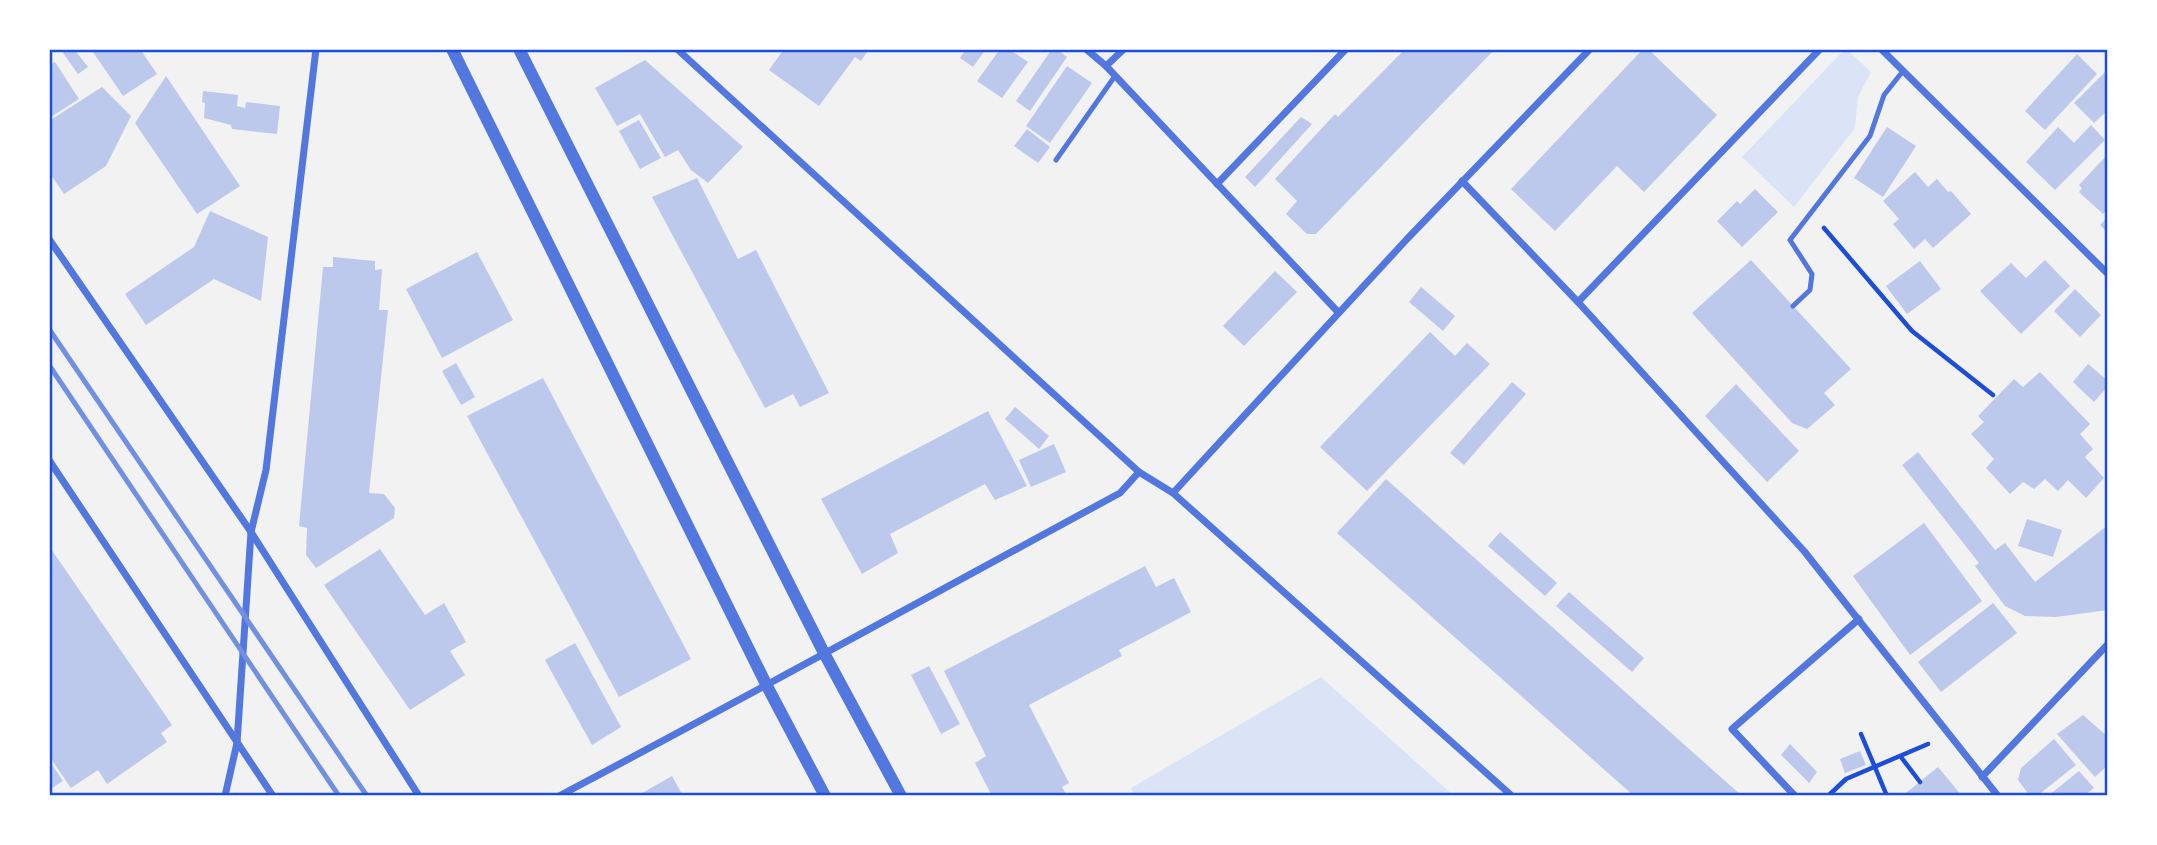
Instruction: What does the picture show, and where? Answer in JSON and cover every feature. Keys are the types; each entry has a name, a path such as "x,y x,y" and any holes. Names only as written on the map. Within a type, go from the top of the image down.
{"street":[{"path":"225,796 237,743 251,532 266,470 316,49"},
{"path":"452,49 767,686 825,796"},
{"path":"519,49 824,653 901,796"},
{"path":"677,49 1139,472 1173,493 1512,796"},
{"path":"1086,49 1106,66 1338,312"},
{"path":"1106,66 1124,49"},
{"path":"1217,184 1346,49"},
{"path":"1173,493 1338,312 1590,49"},
{"path":"1578,302 1820,49"},
{"path":"1881,49 2108,274"},
{"path":"1462,181 1578,302 1804,551 1998,796"},
{"path":"49,239 251,532 419,796"},
{"path":"49,460 272,796"},
{"path":"559,796 1120,493 1139,472"},
{"path":"1795,796 1732,729 1859,619"},
{"path":"1982,777 2108,644"}],"lane":[{"path":"1793,306 1810,290 1812,274 1790,240 1870,136 1884,95 1903,71"},
{"path":"1056,160 1115,76"}],"path":[{"path":"1811,215 1830,233 1912,331 1993,395"},
{"path":"1861,733 1887,796"},
{"path":"1828,796 1846,779 1924,747 1931,741"},
{"path":"1901,757 1920,782"}],"shaded area":[{"path":"1843,51 1850,52 1871,72 1858,97 1855,128 1794,207 1742,157"},
{"path":"1321,677 1454,796 1135,796 1131,788"}],"building":[{"path":"74,49 88,67 78,74 63,53"},
{"path":"91,49 140,49 157,74 123,96"},
{"path":"784,49 869,49 861,61 855,57 819,106 769,70"},
{"path":"966,49 986,49 973,67 960,58"},
{"path":"1000,49 1009,49 1028,62 1002,98 977,81"},
{"path":"1052,49 1067,57 1030,111 1016,101"},
{"path":"1405,49 1495,49 1316,234 1307,234 1286,214 1297,201 1275,179 1335,114 1338,117"},
{"path":"1643,49 1648,49 1717,115 1644,192 1617,166 1555,231 1511,189"},
{"path":"2077,54 2097,74 2045,130 2025,111"},
{"path":"645,60 743,147 708,183 691,170 678,150 665,157 640,114 617,126 595,88"},
{"path":"55,62 79,99 49,118 49,66"},
{"path":"1067,66 1092,83 1050,143 1026,126"},
{"path":"2105,72 2108,75 2108,110 2094,123 2074,103"},
{"path":"166,76 240,186 197,214 135,123"},
{"path":"102,87 131,116 106,166 64,194 49,172 49,121"},
{"path":"203,91 238,95 237,106 245,108 246,102 280,106 277,134 232,129 231,125 204,118"},
{"path":"1301,117 1312,124 1255,187 1245,177"},
{"path":"639,120 661,158 640,169 619,131"},
{"path":"2091,125 2105,140 2055,190 2026,162 2058,127 2074,143"},
{"path":"1887,127 1916,146 1883,197 1854,178"},
{"path":"1027,129 1050,147 1038,163 1014,146"},
{"path":"2108,154 2108,209 2103,214 2079,192 2082,188 2079,185"},
{"path":"1915,172 1928,187 1937,179 1971,214 1933,248 1925,239 1914,249 1893,224 1899,219 1883,201"},
{"path":"697,178 738,259 756,250 829,393 800,407 793,394 765,408 652,197"},
{"path":"1755,189 1778,212 1742,247 1717,221 1737,201 1740,204"},
{"path":"210,211 268,237 261,301 214,279 146,325 125,294 194,247"},
{"path":"2108,217 2108,233 2100,225"},
{"path":"477,252 513,320 442,358 406,289"},
{"path":"333,257 375,261 375,270 382,269 379,310 388,310 369,493 384,494 395,508 394,518 316,568 306,555 307,528 299,526 323,267 333,267"},
{"path":"1751,260 1851,369 1824,393 1835,405 1807,429 1792,423 1692,313"},
{"path":"2045,260 2070,286 2021,334 1980,291 2011,263 2026,278"},
{"path":"1920,261 1941,289 1907,314 1886,286"},
{"path":"1275,271 1297,292 1244,346 1223,326"},
{"path":"1421,287 1455,316 1443,331 1409,302"},
{"path":"2075,289 2101,315 2080,337 2054,311"},
{"path":"1430,332 1455,356 1467,343 1490,364 1367,491 1320,447"},
{"path":"456,363 475,397 461,405 442,371"},
{"path":"2088,364 2108,381 2108,386 2094,402 2073,382"},
{"path":"2040,372 2090,424 2080,434 2093,449 2085,457 2104,478 2086,498 2068,480 2058,491 2045,479 2034,489 2023,482 2010,494 1986,468 1994,459 1971,434 1984,422 1978,416 2014,379 2023,387"},
{"path":"543,378 691,659 619,697 467,416"},
{"path":"1512,382 1526,394 1464,465 1450,453"},
{"path":"1736,384 1799,451 1767,482 1705,416"},
{"path":"1015,407 1049,436 1039,449 1005,419"},
{"path":"988,411 1027,486 995,500 985,484 890,534 898,553 862,574 821,499"},
{"path":"1054,444 1066,472 1031,487 1019,460"},
{"path":"1918,452 1995,550 2005,543 2035,582 2108,525 2108,610 2056,617 2025,616 2005,606 1975,566 1979,563 1902,465"},
{"path":"1386,479 1742,796 1634,796 1337,533"},
{"path":"2027,519 2062,530 2053,557 2018,546"},
{"path":"1924,523 1982,601 1910,655 1853,576"},
{"path":"1500,532 1557,583 1545,596 1488,546"},
{"path":"49,546 172,725 161,733 167,742 107,784 98,770 71,788 49,756"},
{"path":"380,549 425,615 444,603 466,642 450,651 465,675 410,710 324,585"},
{"path":"1145,566 1156,587 1174,578 1191,612 1119,650 1122,656 1029,705 1069,783 1062,787 1067,796 992,796 975,763 986,756 944,671"},
{"path":"1569,592 1644,658 1632,672 1556,606"},
{"path":"1993,603 2017,633 1941,692 1918,662"},
{"path":"575,643 621,727 592,745 545,660"},
{"path":"929,666 960,724 941,734 911,675"},
{"path":"2083,715 2108,737 2108,765 2095,777 2057,734"},
{"path":"2054,739 2076,765 2037,796 2030,796 2018,780 2021,768"},
{"path":"1790,744 1817,772 1809,783 1781,755"},
{"path":"1860,751 1866,765 1845,773 1840,759"},
{"path":"49,760 63,781 49,790"},
{"path":"1938,767 1962,796 1908,796 1906,793"},
{"path":"2079,771 2094,788 2084,796 2048,796"},
{"path":"672,776 683,796 637,796"}],"railway":[{"path":"49,329 367,796"},
{"path":"49,365 339,796"}]}
